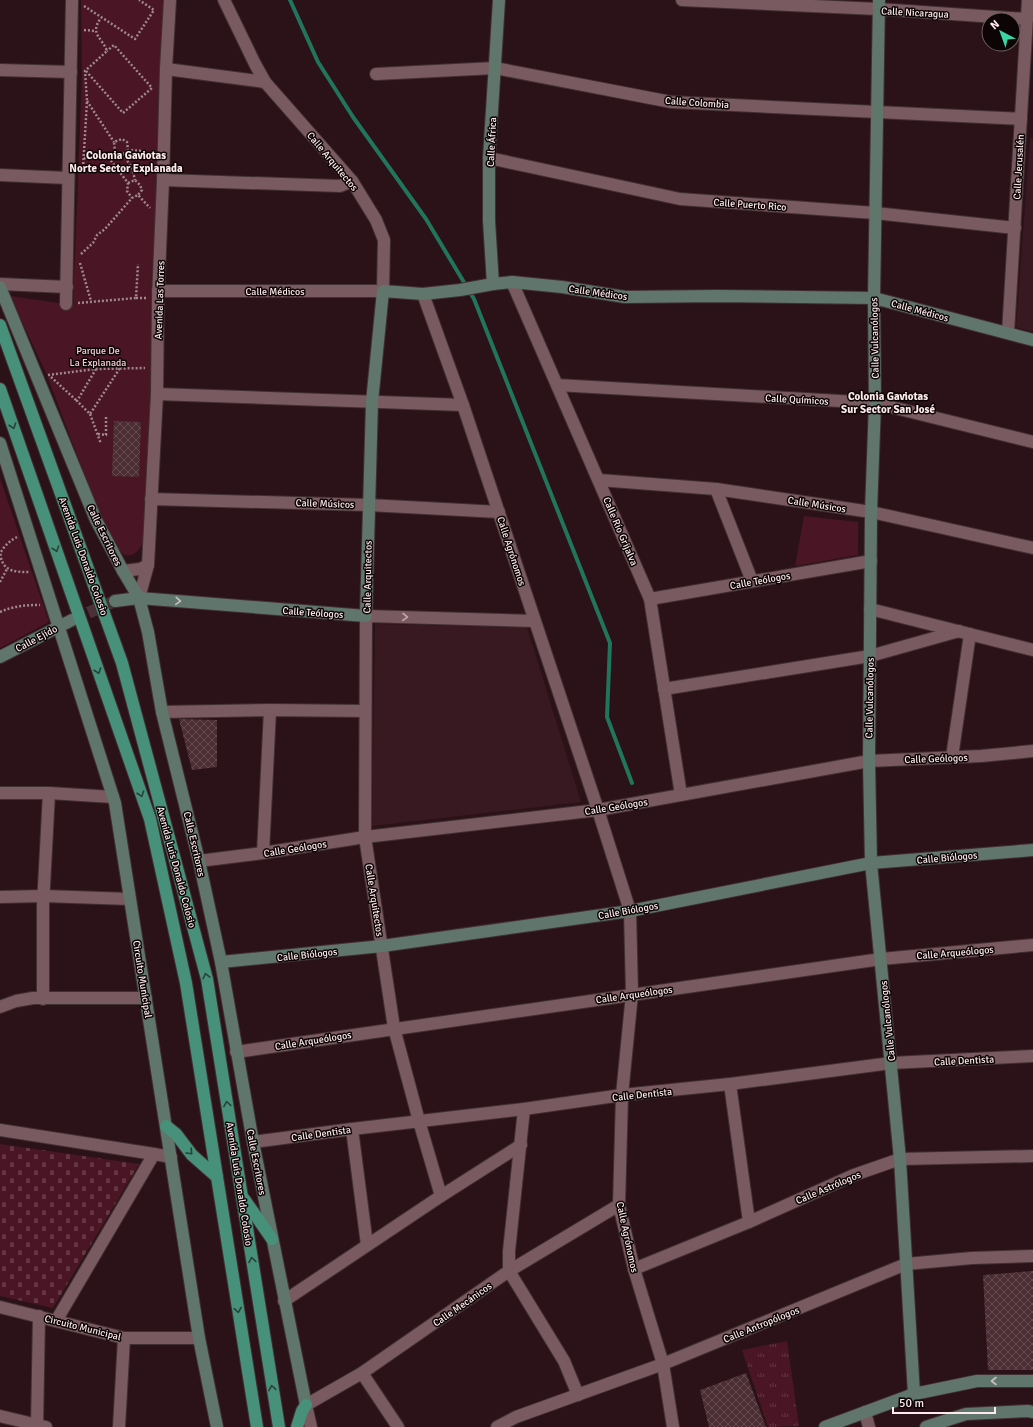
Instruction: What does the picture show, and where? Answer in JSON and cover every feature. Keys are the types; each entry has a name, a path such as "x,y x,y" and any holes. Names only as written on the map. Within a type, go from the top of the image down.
{"main road":[{"name":"Avenida Luis Donaldo Colosio","path":"0,325 122,663 207,979 279,1427"},
{"name":"Avenida Luis Donaldo Colosio","path":"0,389 150,819 186,983 257,1427"},
{"path":"166,1126 176,1134 192,1155 217,1177"},
{"path":"241,1195 272,1239"},
{"path":"297,1427 298,1420 306,1405"}],"street":[{"path":"71,304 67,287 72,0"},
{"name":"Avenida Las Torres","path":"139,598 148,565 157,394 158,291 170,0"},
{"name":"Calle Arquitectos","path":"224,0 265,82 352,181 376,220 384,240 383,291 372,402 366,616 365,837 394,1028 441,1196"},
{"name":"Calle África","path":"493,284 489,221 489,158 499,0"},
{"name":"Calle Nicaragua","path":"682,0 878,5 1027,19"},
{"name":"Calle Jerusalén","path":"1008,334 1028,0"},
{"name":"Calle Vulcanólogos","path":"878,5 874,298 875,403 871,512 870,609 869,761 871,863 900,1159 914,1394"},
{"name":"Calle Colombia","path":"376,74 495,68 671,102 1021,119"},
{"path":"166,69 265,82"},
{"path":"0,70 71,72"},
{"name":"Calle Puerto Rico","path":"489,158 680,199 875,212 1014,228"},
{"path":"0,175 68,178"},
{"path":"163,180 340,186 352,181"},
{"name":"Calle Médicos","path":"158,291 383,291 423,294 512,282 562,287 625,297 717,296 874,298 1033,340"},
{"name":"Calle Río Grijalva","path":"512,282 650,599 681,795"},
{"path":"0,285 67,287"},
{"name":"Calle Escritores","path":"0,285 96,520 139,598 148,632 162,712 199,861 221,962 252,1142 311,1427"},
{"name":"Calle Agrónomos","path":"423,294 463,405 499,512 630,911 632,994 622,1095 619,1206 634,1269 663,1364 673,1427"},
{"name":"Calle Químicos","path":"557,385 875,403 1033,442"},
{"path":"157,394 463,405"},
{"path":"0,443 59,626"},
{"name":"Calle Músicos","path":"599,480 716,489 871,512 1033,548"},
{"path":"716,489 752,581"},
{"name":"Calle Músicos","path":"151,499 369,505 499,512"},
{"name":"Calle Teólogos","path":"650,599 871,561"},
{"path":"123,571 140,569 148,565"},
{"name":"Calle Teólogos","path":"115,601 139,598 366,616 535,621"},
{"path":"870,609 1033,650"},
{"name":"Calle Ejido","path":"0,657 72,620"},
{"name":"Circuito Municipal","path":"59,626 113,797 199,1338 217,1427"},
{"path":"664,689 870,656 965,632"},
{"path":"952,757 965,632"},
{"path":"263,853 270,710"},
{"path":"162,712 270,710 365,711"},
{"name":"Calle Geólogos","path":"199,861 263,853 365,837 598,810 869,761 1033,751"},
{"path":"0,793 49,793 113,797"},
{"path":"43,999 44,896 49,793"},
{"name":"Calle Biólogos","path":"221,962 382,946 630,911 871,863 1033,850"},
{"path":"0,897 44,896 130,899"},
{"name":"Calle Arqueólogos","path":"236,1052 394,1028 881,959 1033,944"},
{"path":"0,1008 25,999 33,998 146,998"},
{"name":"Calle Dentista","path":"252,1142 524,1109 622,1095 730,1084 891,1063 1033,1056"},
{"path":"730,1084 749,1222"},
{"path":"524,1109 509,1251 509,1271 564,1361 578,1395"},
{"path":"352,1129 367,1245"},
{"path":"0,1130 171,1157"},
{"path":"284,1301 441,1196 521,1145"},
{"path":"56,1321 154,1154"},
{"name":"Calle Astrólogos","path":"634,1269 749,1222 854,1175 900,1159 1033,1156"},
{"name":"Calle Mecánicos","path":"306,1405 362,1373 509,1271 619,1206"},
{"name":"Calle Antropólogos","path":"497,1427 516,1417 663,1364 906,1264 972,1258 1033,1256"},
{"name":"Circuito Municipal","path":"0,1307 124,1338 199,1338"},
{"name":"Circuito Municipal","path":"39,1316 40,1426"},
{"path":"119,1427 124,1338"},
{"path":"362,1373 398,1427"},
{"path":"825,1427 914,1394 977,1381 1033,1381"},
{"path":"865,1412 869,1427"},
{"path":"926,1427 966,1414 1033,1412"},
{"path":"0,1416 40,1426"}],"path":[{"path":"85,0 82,5 135,40 154,10 139,0"},
{"path":"101,18 96,27 96,31 107,51"},
{"path":"81,29 96,31"},
{"path":"114,45 152,88 123,113 85,71 114,45"},
{"path":"83,168 87,101 85,71"},
{"path":"87,101 114,142 115,152"},
{"path":"114,142 122,139 127,142 128,150"},
{"path":"123,154 128,150 144,151"},
{"path":"84,158 109,158 115,152"},
{"path":"81,254 93,243 97,236 132,198 138,195 142,190 140,185 135,180 132,168 123,154 115,152"},
{"path":"109,158 128,183 127,191 132,198"},
{"path":"128,183 135,180"},
{"path":"138,195 151,210 152,203"},
{"path":"80,263 91,301"},
{"path":"71,304 136,298 138,264"},
{"path":"90,414 120,368"},
{"path":"100,444 98,434 90,414 49,375 96,369 157,368"},
{"path":"77,401 96,369"},
{"path":"98,434 106,435 106,416"},
{"path":"28,530 12,540 1,552 0,558 2,564 11,571 41,571"},
{"path":"0,582 7,568"},
{"path":"0,612 19,606 43,605 53,607"}],"shaded area":[{"path":"1030,138 1033,138 1033,332 1016,327"},
{"path":"375,624 527,627 581,802 372,826"}],"green space":[{"name":"Parque De La Explanada","path":"81,0 166,0 153,417 143,543 141,547 132,555 125,555 118,548 96,505 46,373 10,296 73,305 82,74"},
{"path":"0,478 49,622 0,648"},
{"path":"804,516 858,522 858,555 795,566"},
{"path":"0,1144 139,1164 53,1308 0,1296"},
{"path":"787,1341 799,1426 768,1427 742,1350"}],"building":[{"path":"114,421 141,422 139,477 112,476"},
{"path":"179,719 217,720 217,767 192,770"},
{"path":"1033,1271 1033,1370 988,1370 983,1275"},
{"path":"746,1373 766,1427 709,1427 700,1390"}],"waterway":[{"path":"290,0 318,62 353,117 426,219 474,299 610,643 607,717 632,783"}],"tunnel":[{"path":"72,620 115,601"}],"district":[{"name":"Colonia Gaviotas Norte Sector Explanada","path":"126,161"},
{"name":"Colonia Gaviotas Sur Sector San José","path":"888,402"}]}
